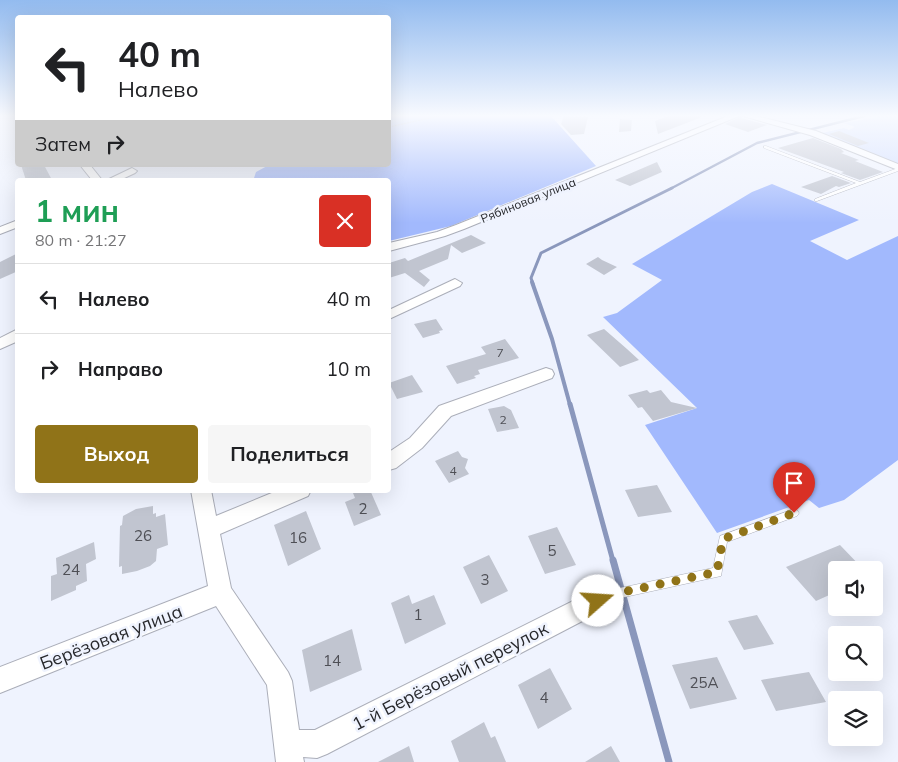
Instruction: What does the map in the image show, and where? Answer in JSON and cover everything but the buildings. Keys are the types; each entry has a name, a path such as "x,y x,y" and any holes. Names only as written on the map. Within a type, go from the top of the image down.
{"street":[{"name":"Рябиновая улица","path":"391,246 441,234 460,227 647,152"},
{"path":"857,152 898,168"},
{"path":"87,167 95,178"},
{"path":"116,178 132,171"},
{"path":"0,231 15,225"},
{"path":"391,314 455,283"},
{"path":"0,344 15,336"},
{"path":"391,461 416,443 445,411 546,374"},
{"path":"202,493 222,594 279,681 288,752"},
{"path":"209,529 295,493"},
{"name":"1-й Берёзовый переулок","path":"288,752 317,744 622,592"},
{"name":"Берёзовая улица","path":"0,680 222,594"}],"lane":[{"path":"777,152 859,183"},
{"path":"817,200 898,168"},
{"path":"622,592 717,572 723,539 794,513"}],"shaded area":[{"path":"391,152 583,152 596,166 451,226 391,241 391,178 254,178 256,172 265,167 391,167"},
{"path":"863,152 898,152 898,165"},
{"path":"772,184 859,220 810,241 847,260 898,236 898,460 844,500 819,508 809,500 717,533 645,425 697,408 603,317 617,313 662,280 632,264 752,192"}],"waterway":[{"path":"670,189 741,152"},
{"path":"533,284 531,278 541,253 670,189"},
{"path":"532,282 552,339 570,405"},
{"path":"570,404 613,561"},
{"path":"613,560 669,762"}],"route":[{"path":"598,601 609,595 717,572 723,539 794,513"}]}
